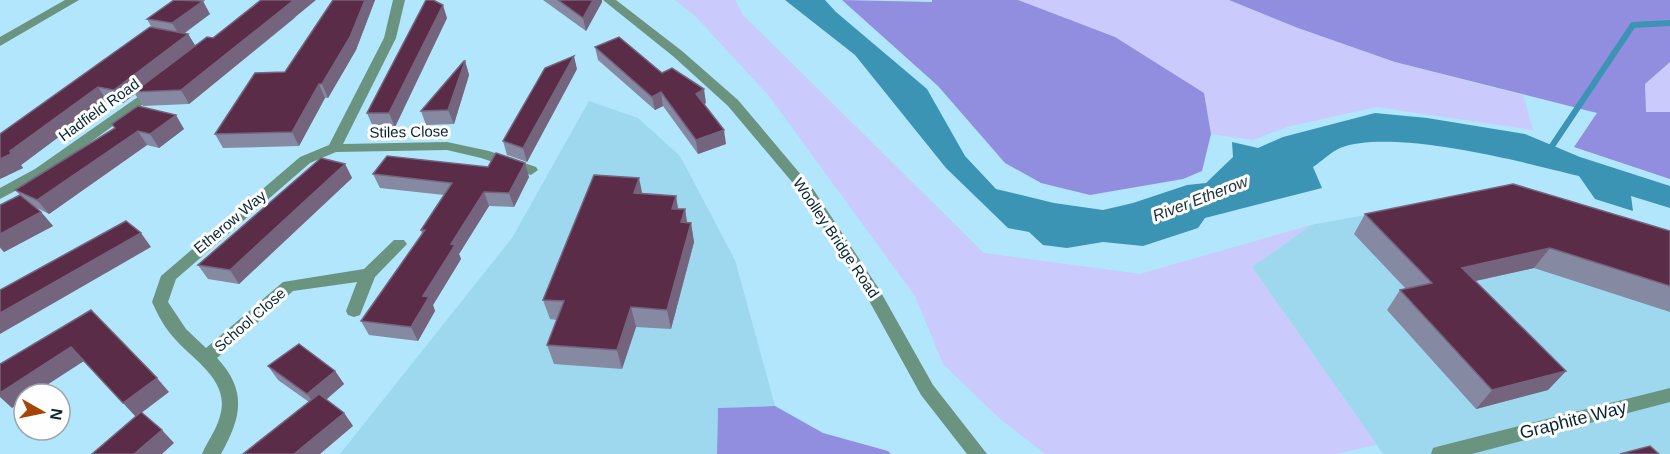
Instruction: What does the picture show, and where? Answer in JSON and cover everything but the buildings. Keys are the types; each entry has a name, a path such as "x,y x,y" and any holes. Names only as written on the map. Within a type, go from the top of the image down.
{"street":[{"path":"0,42 73,0"},
{"path":"334,148 390,38 399,0"},
{"name":"Woolley Bridge Road","path":"609,0 678,54 733,103 808,192 873,293 927,390 978,454"},
{"name":"Hadfield Road","path":"0,194 40,172 166,81"},
{"name":"Stiles Close","path":"334,148 372,149 439,145 484,154 531,170"},
{"name":"Etherow Way","path":"211,454 231,408 221,374 169,323 160,302 169,276 305,160 334,148"},
{"path":"354,311 368,274 399,244"},
{"name":"School Close","path":"205,359 288,286 368,274"},
{"name":"Graphite Way","path":"1440,454 1670,395"}],"shaded area":[{"path":"675,0 735,0 743,15 984,253 1140,274 1311,225 1252,267 1377,445 1335,454 1045,454 999,418 943,364 915,296 769,96 696,17"},
{"path":"842,0 932,2 932,0 1018,0 1115,37 1204,93 1211,134 1202,171 1183,179 1090,195 1041,183 1005,163 938,86"},
{"path":"1018,0 1229,0 1298,28 1395,62 1523,95 1533,130 1376,107 1287,127 1253,140 1211,134 1204,93"},
{"path":"1229,0 1670,0 1670,62 1645,84 1646,112 1670,112 1670,179 1574,147 1597,113 1395,62 1298,28"},
{"path":"1670,62 1670,112 1645,113 1645,84"},
{"path":"589,101 638,118 680,156 735,260 775,406 718,408 717,454 340,454 512,238"},
{"path":"1479,194 1670,246 1670,454 1383,454 1252,267 1311,225"},
{"path":"775,406 823,433 888,451 891,454 717,454 718,408"}],"water":[{"name":"River Etherow","path":"785,0 825,0 836,12 927,89 965,156 996,189 1054,203 1103,210 1133,203 1187,185 1206,183 1233,157 1232,142 1258,148 1283,137 1375,113 1427,118 1525,134 1580,157 1670,186 1670,208 1631,196 1633,211 1595,199 1579,176 1492,156 1424,144 1363,143 1340,148 1313,167 1322,188 1205,218 1198,228 1143,246 1103,242 1067,248 1043,245 1029,232 1008,228 946,168 855,55"}],"waterway":[{"path":"1548,152 1633,25 1670,23"}]}
